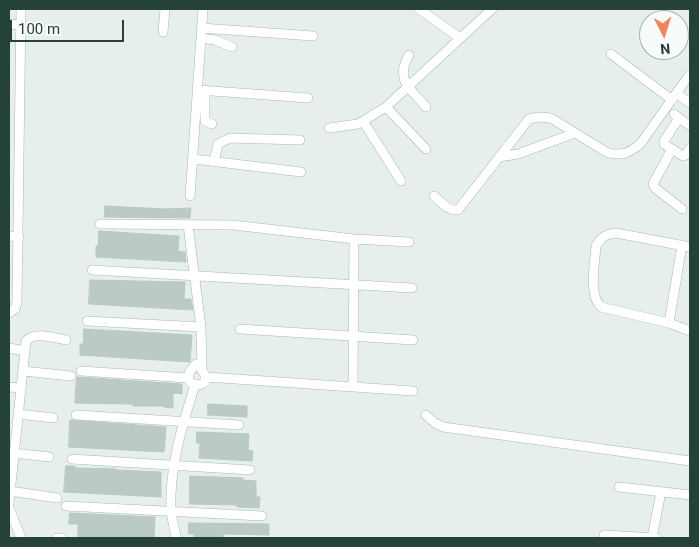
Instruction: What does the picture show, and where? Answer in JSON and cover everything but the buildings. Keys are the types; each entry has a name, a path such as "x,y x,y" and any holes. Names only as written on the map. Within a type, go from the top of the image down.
{"street":[{"path":"9,313 15,309 17,302 21,9"},
{"path":"163,32 164,9"},
{"path":"203,9 201,28 202,90 205,121 212,124"},
{"path":"420,9 460,38"},
{"path":"329,128 347,127 363,121 386,107 492,9"},
{"path":"9,24 21,24"},
{"path":"201,28 313,36"},
{"path":"201,38 216,40 232,47"},
{"path":"611,54 675,97 690,103"},
{"path":"409,55 403,65 403,78 426,108"},
{"path":"434,196 449,208 458,210 528,119 539,117 551,118 614,155 624,154 633,150 641,143 690,74"},
{"path":"202,90 308,98"},
{"path":"190,196 192,159 202,90"},
{"path":"386,107 426,149"},
{"path":"690,126 677,116 664,141 664,144 683,156 686,155 690,148"},
{"path":"363,121 401,181"},
{"path":"499,157 518,154 575,133"},
{"path":"214,162 218,144 230,138 300,140"},
{"path":"672,149 653,184 655,188 682,210"},
{"path":"192,159 301,172"},
{"path":"100,224 233,225 354,239 409,242"},
{"path":"82,370 192,382 200,385 204,382 196,276 188,225"},
{"path":"669,323 686,246 616,232 607,234 600,239 596,246 593,294 597,303 602,307 669,323 690,331"},
{"path":"9,236 19,237"},
{"path":"353,386 354,239"},
{"path":"92,270 412,288"},
{"path":"87,321 201,326"},
{"path":"240,329 413,340"},
{"path":"9,503 11,467 14,453 13,427 18,414 26,341 30,337 36,336 66,340"},
{"path":"9,348 25,351"},
{"path":"176,538 172,511 174,466 192,382 189,373 196,364 204,373 413,390"},
{"path":"23,371 71,376"},
{"path":"9,387 21,388"},
{"path":"18,414 53,418"},
{"path":"76,415 239,425"},
{"path":"426,415 443,427 690,461"},
{"path":"14,453 49,456"},
{"path":"72,459 250,470"},
{"path":"619,488 690,495"},
{"path":"10,491 57,498"},
{"path":"652,538 661,492"},
{"path":"66,506 262,516"},
{"path":"9,508 20,538"},
{"path":"604,535 656,538"},
{"path":"57,538 62,538"}]}
